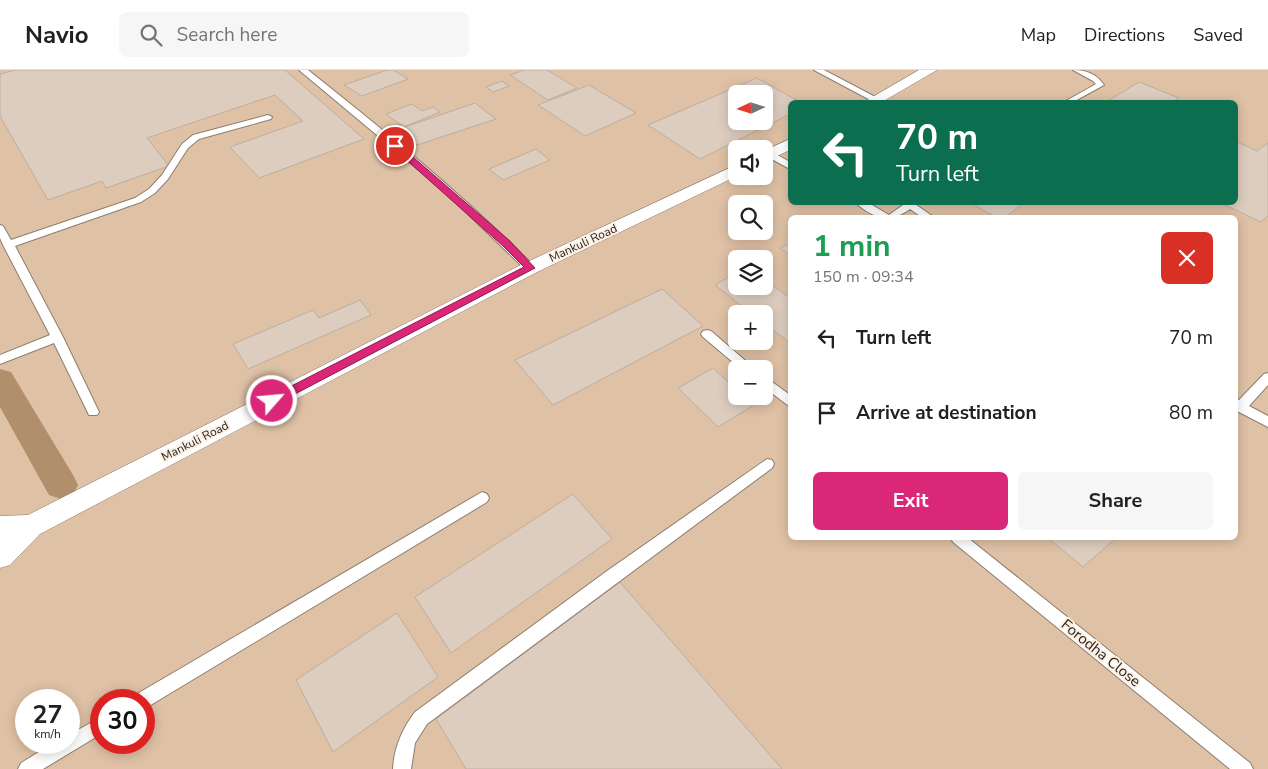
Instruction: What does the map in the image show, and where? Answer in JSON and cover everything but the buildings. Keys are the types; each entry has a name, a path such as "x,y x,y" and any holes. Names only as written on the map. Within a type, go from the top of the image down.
{"street":[{"path":"876,100 930,70"},
{"path":"773,152 788,145"},
{"name":"Mankuli Road","path":"31,526 530,268 728,174"},
{"path":"0,528 31,526"},
{"path":"0,556 31,526"}],"lane":[{"path":"303,70 395,146 506,244 530,268"},
{"path":"818,70 872,100"},
{"path":"828,74 837,70"},
{"path":"1072,100 1100,85 1089,74 1077,70"},
{"path":"8,245 138,200 152,191 165,177 185,146 196,137 268,117"},
{"path":"773,159 788,165"},
{"path":"864,205 882,215"},
{"path":"895,215 906,205"},
{"path":"909,205 926,215"},
{"path":"0,228 58,337 94,412"},
{"path":"707,334 738,360"},
{"path":"0,360 58,337"},
{"path":"1268,376 1238,405 1268,422"},
{"path":"773,388 788,400"},
{"path":"402,769 405,745 411,730 421,718 767,464"},
{"path":"155,693 482,498"},
{"name":"Forodha Close","path":"960,540 1244,769"},
{"path":"27,769 90,732"}],"shaded area":[{"path":"0,70 1268,70 1268,769 0,769"}],"waterway":[{"path":"0,380 61,485"}],"route":[{"path":"272,401 530,268 506,244 395,146"}]}
